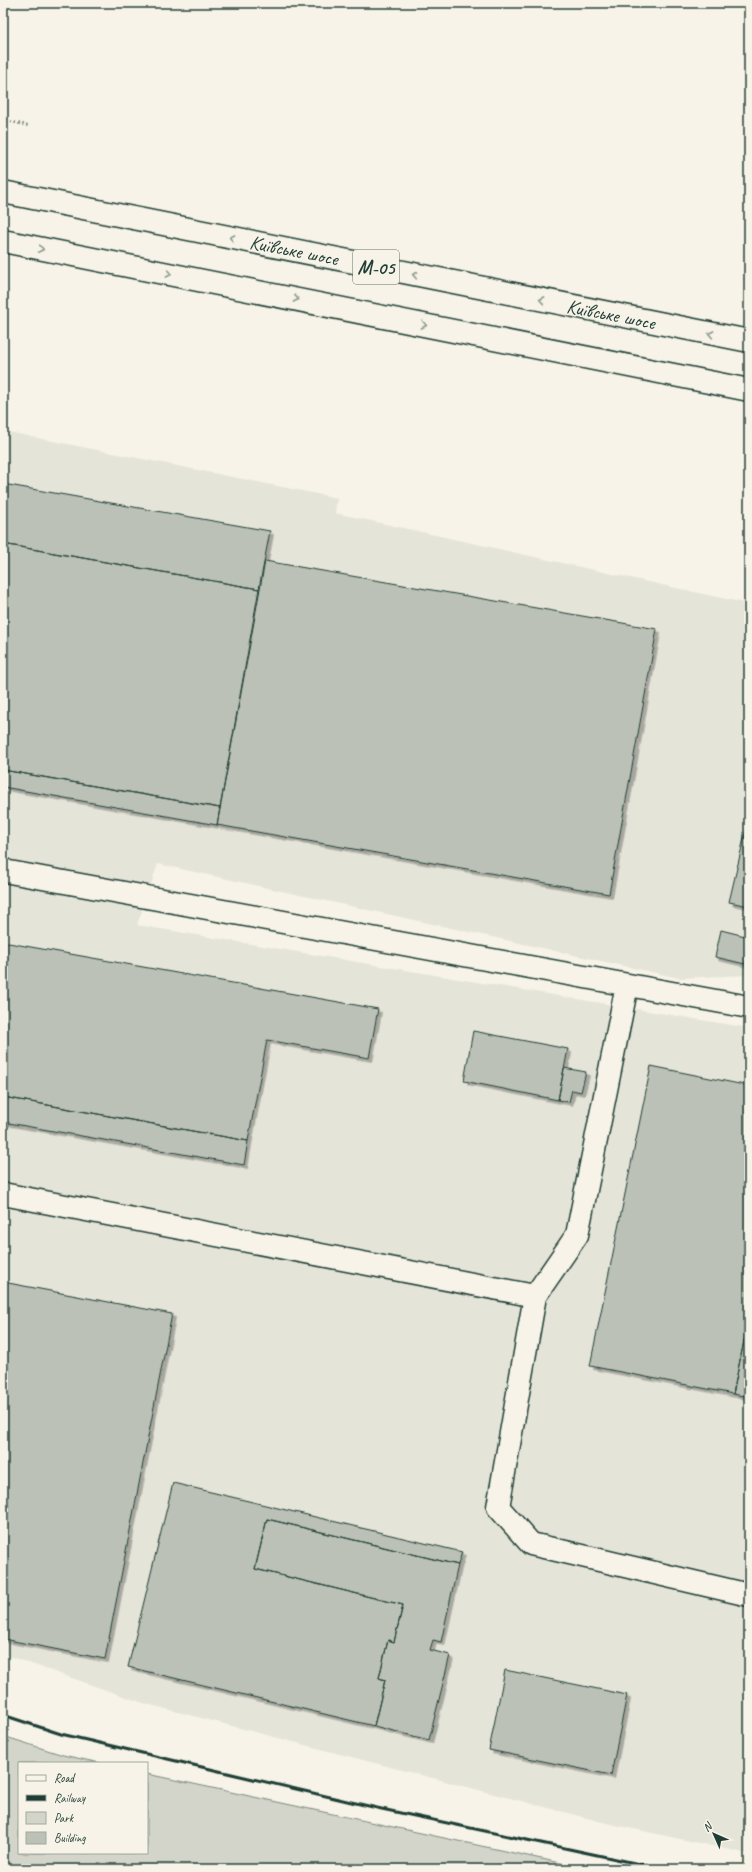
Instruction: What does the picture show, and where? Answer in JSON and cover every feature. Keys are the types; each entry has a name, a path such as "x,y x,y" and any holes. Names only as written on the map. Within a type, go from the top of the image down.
{"main road":[{"name":"Київське шосе","path":"3,192 749,342"},
{"name":"М-05","path":"3,241 749,390"},
{"path":"3,869 749,1007"},
{"path":"628,985 577,1235 535,1296 498,1507 531,1544 749,1595"},
{"path":"3,1194 535,1296"}],"path":[{"path":"3,120 30,126"}],"shaded area":[{"path":"3,431 337,498 335,513 749,604 749,975 679,978 158,864 137,925 749,1028 749,1854 606,1823 143,1703 3,1654"}],"green space":[{"path":"3,1736 63,1755 95,1762 18,1762 18,1854 148,1854 148,1774 588,1869 3,1869"}],"building":[{"path":"3,484 270,531 259,589 3,544"},
{"path":"3,544 259,589 220,808 3,770"},
{"path":"265,561 657,629 609,894 217,825"},
{"path":"3,770 220,808 217,825 3,787"},
{"path":"749,817 749,906 729,902"},
{"path":"721,930 749,937 749,947 745,964 715,957"},
{"path":"3,942 378,1009 369,1058 267,1040 248,1141 3,1097"},
{"path":"473,1031 568,1049 558,1100 464,1081"},
{"path":"651,1066 749,1086 749,1317 733,1394 590,1366"},
{"path":"564,1068 586,1072 581,1092 572,1090 569,1102 558,1100"},
{"path":"3,1097 248,1141 244,1165 3,1122"},
{"path":"3,1282 172,1314 105,1659 3,1639"},
{"path":"749,1317 749,1397 733,1394"},
{"path":"173,1483 462,1552 458,1565 267,1519 255,1569 403,1605 394,1642 388,1640 379,1678 385,1680 374,1726 128,1667"},
{"path":"267,1519 458,1565 441,1642 433,1640 430,1650 450,1655 429,1740 374,1726 385,1680 379,1678 388,1640 394,1642 403,1605 255,1569"},
{"path":"505,1670 627,1695 611,1775 489,1750"}],"railway":[{"path":"3,1715 61,1734 377,1808 663,1869"}]}
